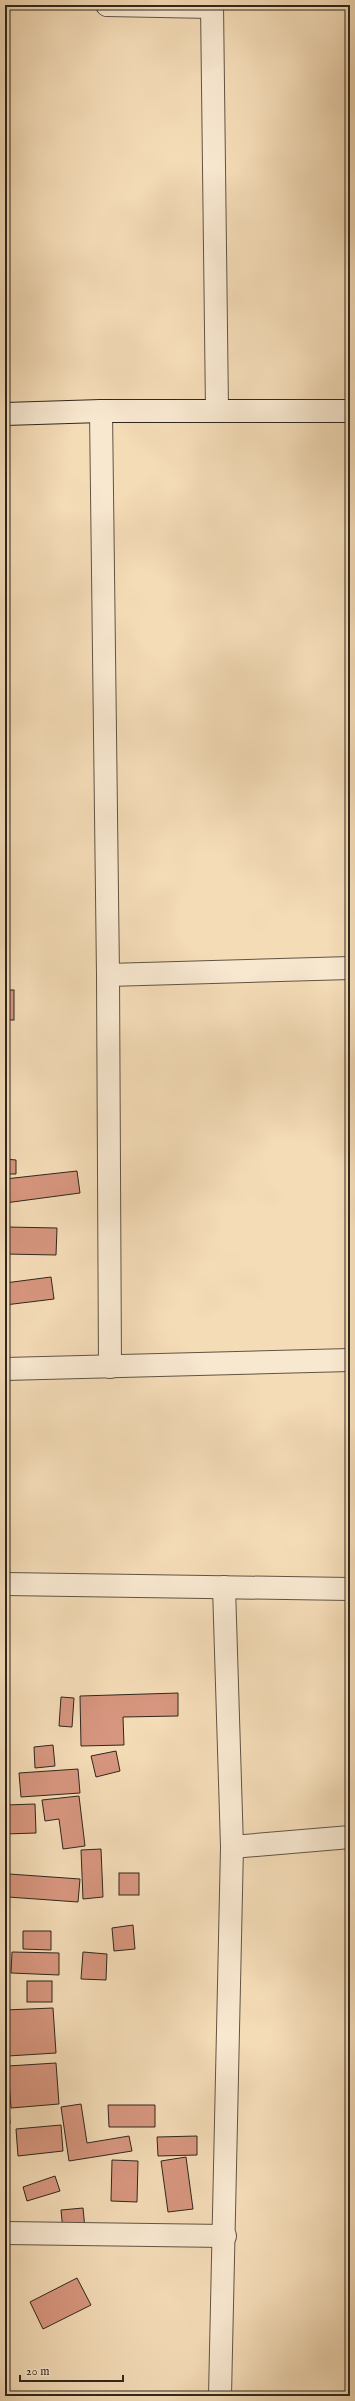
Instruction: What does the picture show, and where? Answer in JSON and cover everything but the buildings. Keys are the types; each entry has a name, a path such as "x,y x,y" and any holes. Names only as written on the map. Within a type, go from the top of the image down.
{"street":[{"path":"107,5 212,6 217,410"},
{"path":"101,411 108,975 110,1367"},
{"path":"5,414 101,411 350,411"},
{"path":"108,975 350,968"},
{"path":"5,1369 350,1360"},
{"path":"5,1584 350,1589"},
{"path":"220,2396 225,2236 232,1847 224,1587"},
{"path":"232,1847 350,1837"},
{"path":"5,2233 225,2236"}]}
